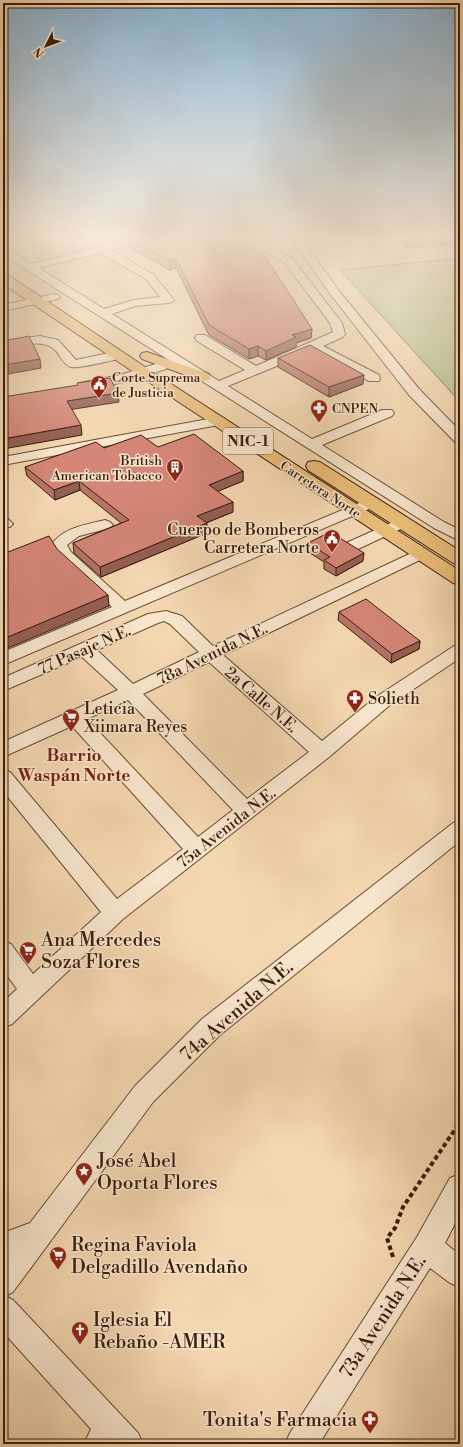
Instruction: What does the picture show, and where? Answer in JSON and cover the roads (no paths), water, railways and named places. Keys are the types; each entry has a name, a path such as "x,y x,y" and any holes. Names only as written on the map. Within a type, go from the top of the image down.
{"highway":[{"name":"Carretera Norte","path":"41,305 384,530 460,559"},
{"path":"65,305 73,310"},
{"path":"86,318 120,340"},
{"path":"141,353 199,382 162,366 141,353"},
{"name":"Carretera Norte","path":"218,404 402,523 423,546 460,579"}],"street":[{"path":"3,308 19,305"},
{"path":"89,305 199,382 218,386 439,525 460,536"},
{"path":"103,313 129,305"},
{"path":"218,386 256,371 339,334 336,323 322,305"},
{"path":"343,305 414,392 460,439"},
{"path":"201,338 256,371"},
{"path":"3,345 48,340 58,345 69,362 75,364 103,360 118,355"},
{"path":"314,346 374,378"},
{"path":"74,388 143,372 162,366"},
{"path":"311,444 386,413"},
{"path":"3,461 219,421"},
{"path":"3,659 371,503"},
{"path":"352,546 402,523"},
{"path":"105,525 74,532 62,540 59,545 65,555 123,608"},
{"path":"423,546 460,554"},
{"name":"78a Avenida N.E.","path":"3,750 131,692 423,546"},
{"name":"2a Calle N.E.","path":"166,616 176,620 210,653 322,752"},
{"name":"77 Pasaje N.E.","path":"3,685 154,618 166,616"},
{"path":"85,649 131,692 246,811"},
{"name":"75a Avenida N.E.","path":"3,1017 115,914 322,752 383,701 460,650"},
{"path":"75,718 197,850"},
{"path":"3,776 115,914"},
{"name":"74a Avenida N.E.","path":"3,1282 144,1094 211,1026 460,829"},
{"path":"3,951 31,991"},
{"name":"73a Avenida N.E.","path":"301,1444 427,1247 460,1187"},
{"path":"3,1247 40,1233"},
{"path":"427,1247 460,1273"},
{"path":"3,1310 113,1439"}],"place":[{"name":"Corte Suprema de Justicia","path":"99,399"},
{"name":"CNPEN","path":"319,423"},
{"name":"British American Tobacco","path":"175,482"},
{"name":"Cuerpo de Bomberos Carretera Norte","path":"332,553"},
{"name":"Solieth","path":"355,713"},
{"name":"Leticia Xiimara Reyes","path":"71,732"},
{"name":"Ana Mercedes Soza Flores","path":"28,965"},
{"name":"José Abel Oporta Flores","path":"84,1186"},
{"name":"Regina Faviola Delgadillo Avendaño","path":"58,1270"},
{"name":"Iglesia El Rebaño -AMER","path":"80,1345"},
{"name":"Tonita's Farmacia","path":"370,1434"}],"district":[{"name":"Barrio Waspán Norte","path":"74,765"}]}
